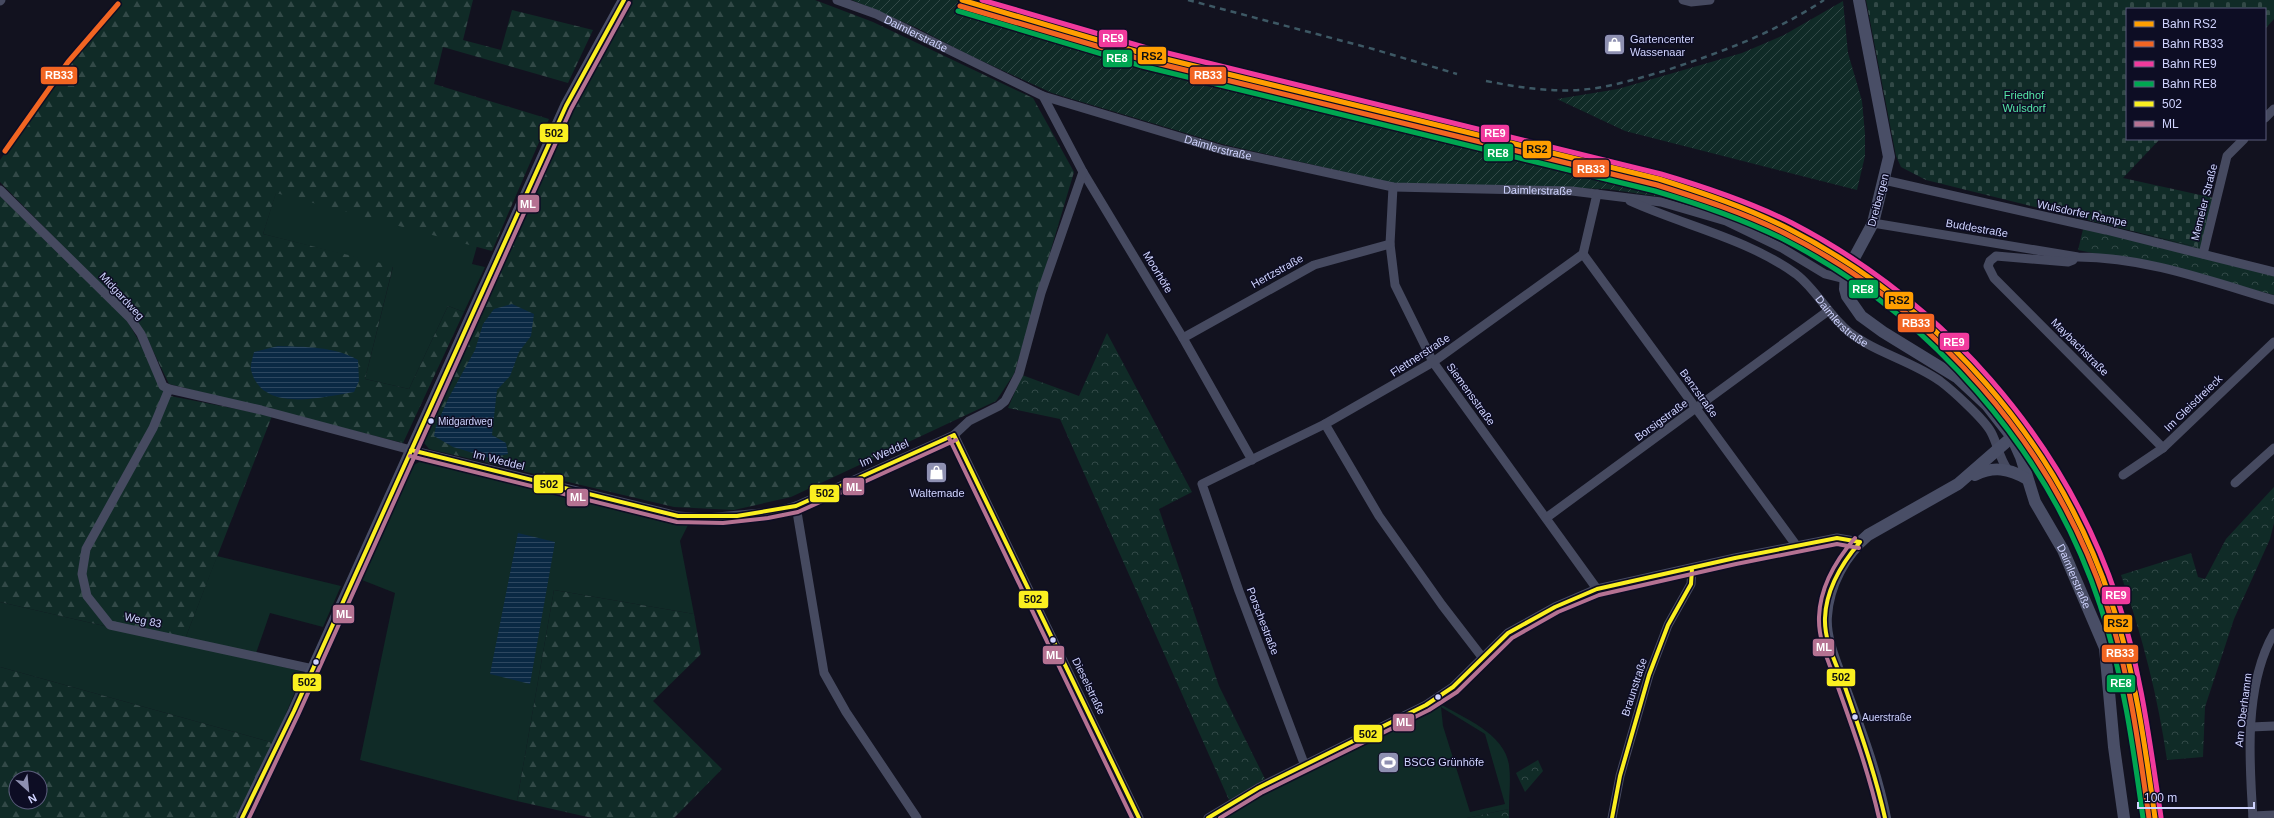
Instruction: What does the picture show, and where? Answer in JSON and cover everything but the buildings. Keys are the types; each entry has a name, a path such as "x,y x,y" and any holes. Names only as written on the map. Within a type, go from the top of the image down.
{"street":[{"path":"242,818 313,669 566,106 624,0"},
{"name":"Daimlerstraße","path":"837,0 876,14 1043,96 1223,150 1393,187 1469,190 1539,189 1662,202 1726,221 1782,248 1825,274 1844,279"},
{"path":"1683,0 1691,2 1710,0"},
{"name":"Dreibergen","path":"1844,279 1871,228 1889,157 1859,0"},
{"name":"Moorhöfe","path":"1043,96 1083,172 1183,338 1252,460"},
{"path":"2266,117 2274,109"},
{"name":"Memeler Straße","path":"2203,254 2227,156 2243,140"},
{"name":"Im Weddel","path":"411,450 678,516 706,518 774,512 796,506 954,435 968,421 1005,401 1019,374 1041,293 1083,172"},
{"name":"Wulsdorfer Rampe","path":"1884,180 2203,254 2274,272"},
{"name":"Siemensstraße","path":"1393,187 1390,244 1395,285 1433,362 1597,589"},
{"name":"Midgardweg","path":"0,190 130,318 141,334 164,386 169,389"},
{"path":"1583,254 1597,194"},
{"name":"Daimlerstraße","path":"1624,197 1638,205 1751,248 1795,274 1816,294 1828,311 1849,332 1863,342 1939,380 1990,430 1999,450 2001,460 2008,470"},
{"name":"Buddestraße","path":"1871,228 2078,257 2110,257 2184,274 2274,300"},
{"name":"Hertzstraße","path":"1183,338 1314,264 1390,244"},
{"name":"Flettnerstraße","path":"1202,484 1325,424 1433,362 1583,254"},
{"name":"Benzstraße","path":"1583,254 1796,545"},
{"name":"Buddestraße","path":"1990,261 1996,256 2068,262 2078,257"},
{"name":"Maybachstraße","path":"1990,261 1989,270 1994,278 2163,448"},
{"path":"1844,279 1847,296 1861,316 1883,332 1958,378 1987,404 2012,437 1999,450 1958,484"},
{"name":"Borsigstraße","path":"1546,518 1828,311"},
{"name":"Im Gleisdreieck","path":"2123,475 2163,448 2274,342"},
{"path":"169,389 261,410 411,450"},
{"name":"Weg 83","path":"169,389 153,428 86,549 82,574 87,596 110,625 313,669"},
{"path":"1325,424 1379,516 1442,605 1482,657"},
{"name":"Dieselstraße","path":"954,435 1139,818"},
{"name":"Daimlerstraße","path":"2012,437 2021,457 2035,502 2063,550 2105,648 2114,747 2124,818"},
{"path":"2235,483 2274,448"},
{"path":"1885,818 1866,748 1830,643 1825,618 1829,595 1835,580 1842,564 1860,542 1873,532 1958,484 1983,471 1994,468 2008,470 2027,479"},
{"name":"Porschestraße","path":"1202,484 1239,591 1305,766"},
{"path":"796,506 824,673 846,712 917,818"},
{"path":"1208,818 1258,788 1433,702 1453,687 1482,657 1517,627 1554,607 1597,589 1796,545 1837,538 1860,542"},
{"name":"Braunstraße","path":"1612,818 1620,776 1649,675 1668,625 1691,584 1692,569"},
{"name":"Am Oberhamm","path":"2253,817 2249,745 2250,727 2261,662 2274,633"},
{"path":"2250,727 2274,726"},
{"path":"2253,817 2274,815"}],"green space":[{"path":"121,0 473,0 463,40 501,50 512,10 593,30 568,83 443,47 434,84 549,119 492,251 276,193 263,234 393,266 365,379 409,389 448,306 464,312 403,443 169,384 145,334 130,315 0,182 0,160 69,61"},
{"path":"633,0 815,0 873,22 1033,98 1074,172 1014,374 996,401 791,497 734,510 674,507 429,449 422,440 570,113"},
{"path":"852,0 956,0 1029,24 1666,186 1662,197 1607,189 1393,183 1222,144 1052,93 969,55 917,28"},
{"name":"Friedhof Wulsdorf","path":"1866,0 2274,0 2274,19 2266,28 2266,8 2126,8 2126,140 2159,140 2123,178 2214,198 2201,248 1926,180 1901,167 1896,156"},
{"path":"1843,1 1848,53 1862,101 1865,134 1865,156 1857,190 1625,131 1557,99 1618,89 1742,53 1784,35"},
{"path":"276,192 477,246 472,264 485,267 464,312 448,306 409,389 365,379 393,267 263,234"},
{"path":"0,196 126,319 146,353 165,395 272,416 183,644 0,602"},
{"path":"2085,221 2201,248 2274,276 2274,295 2184,272 2078,250"},
{"path":"1107,333 1192,492 1159,509 1219,686 1265,779 1229,800 1060,419 1008,408 1022,375 1079,396"},
{"path":"421,461 655,519 689,523 680,541 694,614 554,590 517,801 360,760 395,593 362,580 412,466"},
{"path":"2274,487 2274,523 2270,539 2234,619 2205,707 2203,757 2167,760 2159,713 2148,666 2136,620 2121,575 2191,553 2198,577 2205,579 2226,539"},
{"path":"217,556 341,586 323,627 270,613 254,659 303,672 274,743 0,667 0,602 183,644"},
{"path":"554,590 694,614 701,654 653,701 722,769 674,818 592,818 517,801"},
{"path":"0,667 274,743 237,818 0,818"},
{"name":"BSCG Grünhöfe","path":"1440,704 1471,721 1492,736 1500,744 1506,754 1510,770 1509,809 1467,818 1219,818 1270,788","holes":["1441,707 1485,734 1505,804 1470,812 1443,726"]},
{"path":"1538,760 1543,771 1525,792 1516,773"},
{"path":"1509,809 1509,818 1467,818"}],"water":[{"path":"512,304 534,314 531,336 519,352 510,376 497,390 492,435 506,443 508,454 490,458 453,447 434,436 436,426 448,399 475,350 483,324 494,309"},
{"path":"278,346 319,348 349,355 358,360 359,381 354,392 310,399 280,398 267,393 257,384 251,370 254,352"},
{"path":"518,533 555,542 530,684 490,674"}],"railway":[{"path":"1188,0 1373,49 1457,74"},
{"path":"1486,81 1555,90 1590,89 1622,83 1685,64 1746,41 1785,23 1824,0"}],"rail line":[{"name":"RS2","path":"962,0 1145,54 1659,179 1709,195 1758,214 1789,229 1843,260 1895,297 1942,338 1986,384 2025,433 2059,486 2088,542 2111,601 2127,654 2138,708 2155,818"},
{"name":"RE9","path":"982,0 1147,48 1661,174 1760,208 1792,223 1847,255 1898,292 1947,333 1990,379 2030,429 2065,482 2094,539 2117,598 2125,625 2139,679 2149,734 2161,817"},
{"name":"RB33","path":"5,151 68,62 118,4"},
{"name":"RB33","path":"960,6 1144,60 1657,185 1755,219 1786,234 1840,265 1891,301 1938,342 1982,387 2020,437 2054,489 2083,545 2106,603 2114,629 2127,682 2149,818"},
{"name":"RE8","path":"958,11 1142,66 1655,191 1736,218 1783,239 1836,270 1887,306 1934,346 1977,391 2015,440 2049,492 2077,547 2100,605 2108,631 2126,710 2143,818"}],"transit line":[{"name":"502","path":"242,818 294,711 566,106 624,0"},
{"name":"ML","path":"249,818 299,713 571,109 629,3"},
{"name":"502","path":"954,435 1139,818"},
{"name":"502","path":"411,450 678,516 737,516 796,506 954,435"},
{"name":"ML","path":"949,438 1132,818"},
{"name":"ML","path":"410,456 677,522 723,523 768,518 798,512 956,440"},
{"name":"502","path":"1208,818 1258,788 1426,705 1453,687 1508,633 1555,607 1597,589 1735,558 1837,538 1860,542"},
{"name":"ML","path":"1855,538 1830,574 1822,595 1819,626 1823,645 1861,753 1879,818"},
{"name":"502","path":"1860,542 1836,577 1828,597 1825,627 1829,645 1867,752 1885,818"},
{"name":"ML","path":"1220,818 1261,793 1429,710 1457,692 1512,638 1558,612 1599,595 1736,564 1837,544 1859,548"},
{"name":"502","path":"1612,818 1620,776 1649,675 1668,625 1691,584 1692,569"}],"place":[{"name":"Gartencenter Wassenaar","path":"1614,45"},
{"name":"Midgardweg","path":"431,421"},
{"name":"Waltemade","path":"937,473"},
{"name":"Auerstraße","path":"1855,717"},
{"name":"BSCG Grünhöfe","path":"1388,762"}]}
